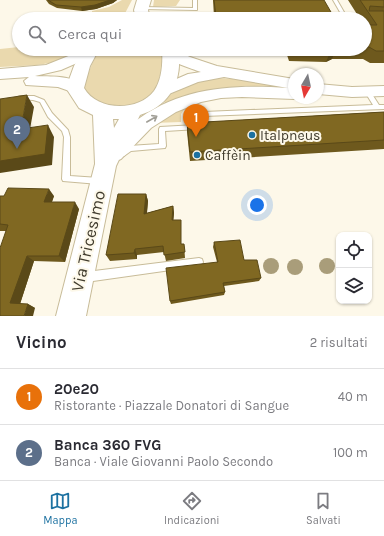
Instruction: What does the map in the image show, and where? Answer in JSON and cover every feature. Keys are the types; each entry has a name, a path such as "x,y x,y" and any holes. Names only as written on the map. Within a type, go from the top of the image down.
{"main road":[{"path":"0,74 32,72 57,68 80,56"},
{"path":"75,88 77,78 87,56"},
{"path":"164,91 170,56"},
{"path":"180,56 196,65 228,74 260,77 288,83"},
{"path":"0,86 20,82 45,80 60,82 75,88 80,97 90,107 103,111 118,112 133,110 153,102 164,91 194,78 228,74"},
{"path":"324,89 376,92"},
{"path":"104,173 123,142 137,128 161,114 193,99 223,92 288,94"},
{"path":"324,95 342,96 376,92"},
{"name":"Via Tricesimo","path":"71,316 104,173 133,110"},
{"name":"Via Tricesimo","path":"103,111 104,173"}],"lane":[{"path":"141,11 195,9 195,0"},
{"path":"335,0 342,12"},
{"path":"376,92 377,107"},
{"path":"12,100 34,98 42,101 50,115 65,130 67,137 66,180 104,173 129,149 163,146 162,129 202,127"},
{"path":"204,114 384,107"},
{"path":"79,278 199,262"}],"shaded area":[{"path":"122,0 132,0 126,12 92,12 109,7"},
{"path":"154,0 180,0 176,6 153,7"},
{"path":"12,48 12,56 68,56 51,63 0,67 0,49"},
{"path":"96,56 163,56 158,83 154,91 149,97 142,101 127,106 103,103 88,94 85,89 85,85"},
{"path":"219,78 263,83 279,87 284,90 166,104 164,102 169,96 182,88 196,82"},
{"path":"187,105 181,114 181,122 153,123"}],"building":[{"path":"48,0 110,0 95,5 81,7 56,5"},
{"path":"214,0 324,0 331,12 215,12"},
{"path":"360,0 384,0 384,7 370,6 369,11 384,11 384,51 376,51 372,49 372,25 377,25 372,18 372,12 368,12"},
{"path":"27,95 21,129 48,125 45,154 0,161 0,99"},
{"path":"384,112 384,140 190,152 187,123"},
{"path":"8,188 49,189 44,202 75,202 59,256 27,256 10,303 28,304 24,316 0,316 0,248 8,225 0,224 0,196 4,196"},
{"path":"118,194 146,194 144,214 173,206 172,220 181,220 181,244 184,244 185,252 164,255 163,246 135,249 134,253 106,255"},
{"path":"240,240 244,260 257,260 261,278 223,283 225,292 170,301 166,268 218,262 214,242"}],"place":[{"name":"Italpneus","path":"252,135"},
{"name":"20e20","path":"196,137"},
{"name":"Banca 360 FVG","path":"17,149"},
{"name":"Caffèin","path":"197,155"}]}
